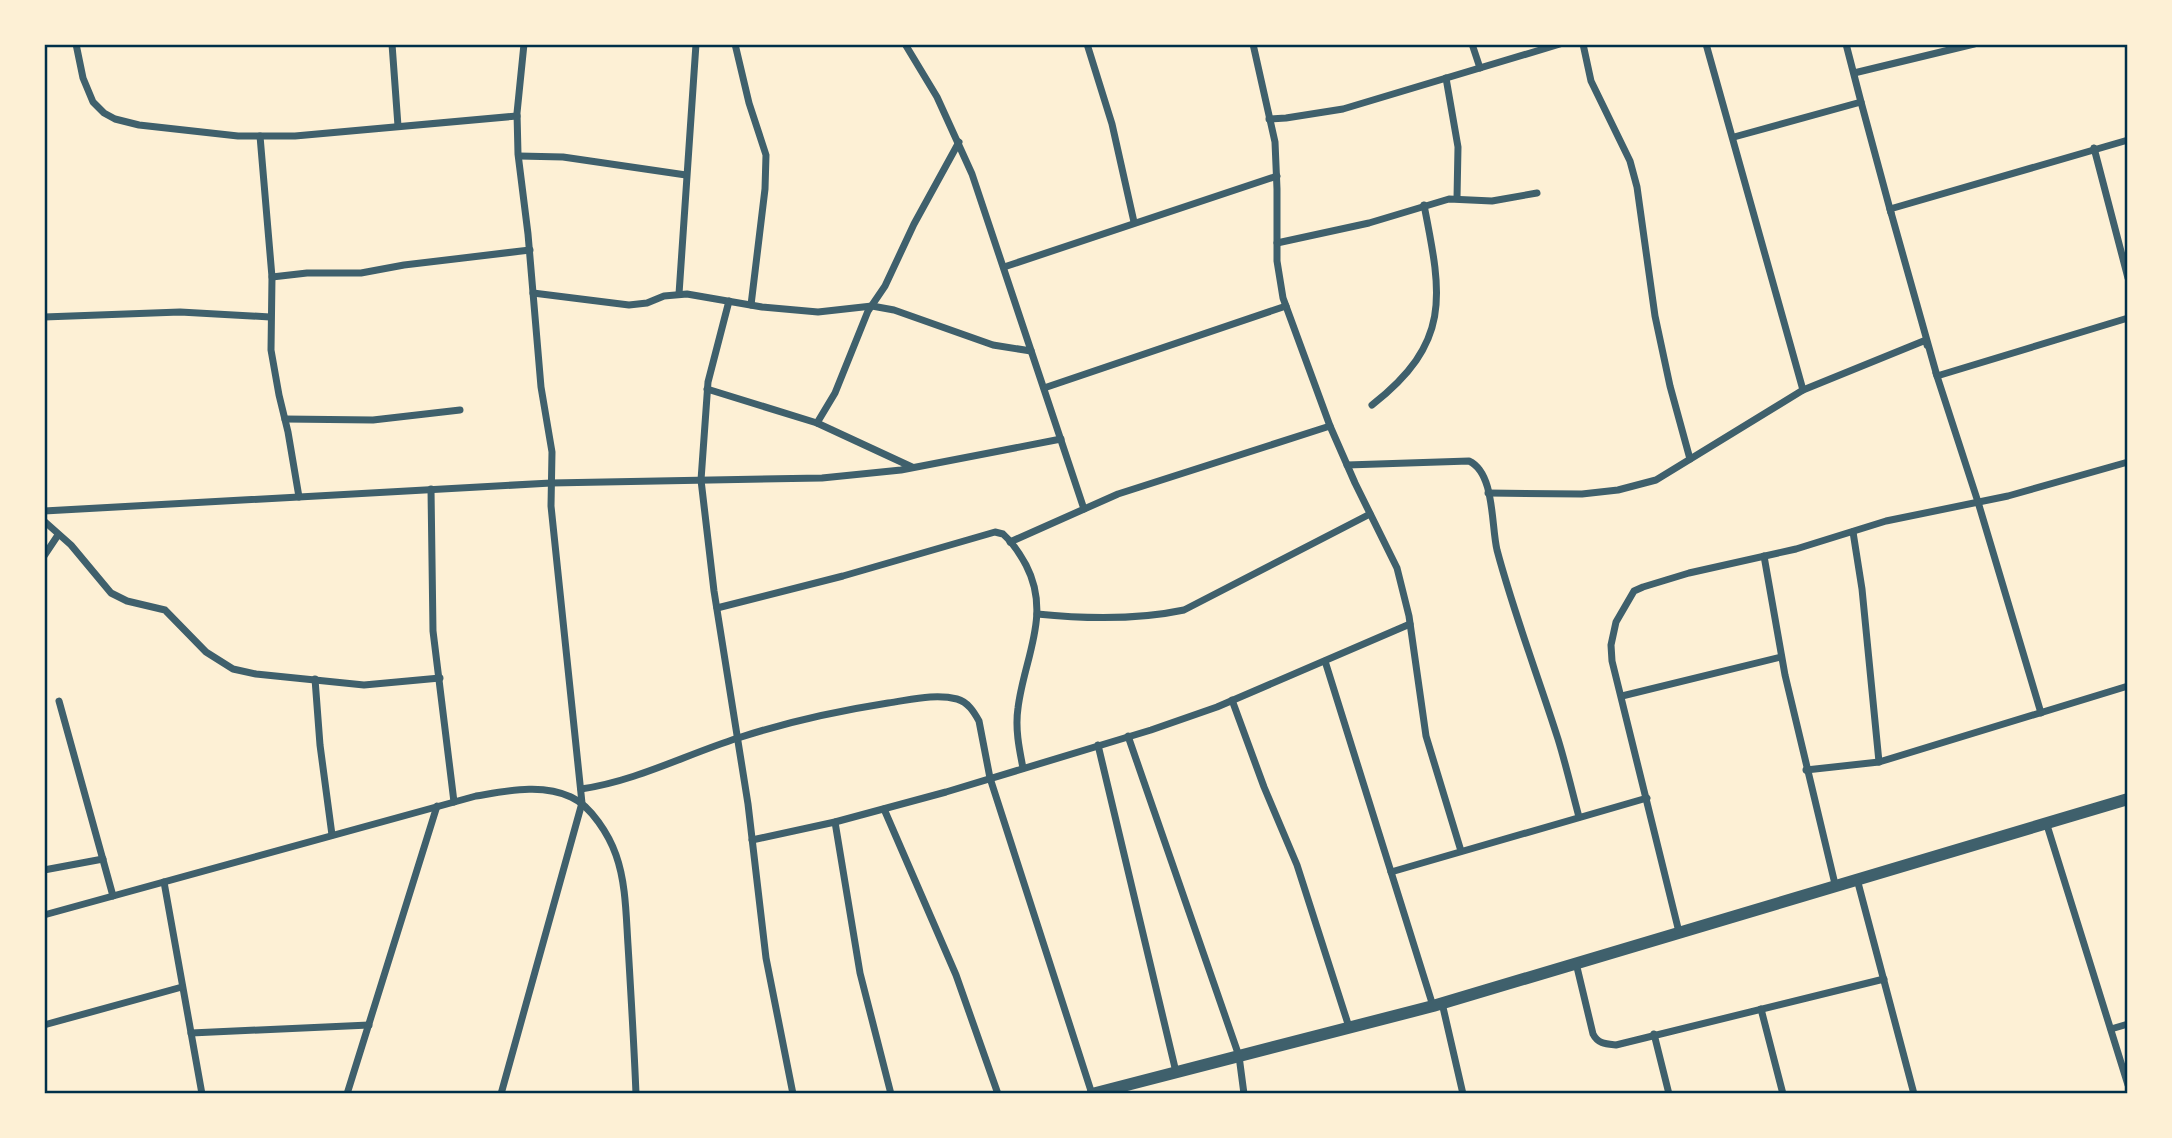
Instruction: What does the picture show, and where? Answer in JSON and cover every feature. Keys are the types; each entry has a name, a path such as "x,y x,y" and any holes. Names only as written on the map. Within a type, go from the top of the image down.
{"street":[{"path":"76,44 83,78 93,102 115,119 139,125 239,136 295,136 517,116"},
{"path":"392,44 398,126"},
{"path":"501,1094 582,803 551,506 552,452 541,387 519,156 517,116 524,44"},
{"path":"679,293 696,44"},
{"path":"735,44 749,103 766,155 765,190 751,305"},
{"path":"1087,44 1112,124 1134,222"},
{"path":"1253,44 1275,142 1277,261 1286,306 1330,426 1397,568 1410,624 1426,736 1461,851"},
{"path":"1472,44 1480,68"},
{"path":"1269,118 1343,109 1560,44"},
{"path":"1583,44 1591,81 1630,161 1637,187 1655,316 1690,459"},
{"path":"1706,44 1803,390"},
{"path":"1846,44 1926,340 1978,502 2040,713"},
{"path":"1854,73 1974,44"},
{"path":"908,46 959,142 1004,267 1084,509"},
{"path":"1446,78 1458,147 1457,198"},
{"path":"1734,137 1861,102"},
{"path":"260,136 272,277 271,349 299,497"},
{"path":"1890,209 2128,140"},
{"path":"817,423 835,393 860,327 885,286 914,224 959,142"},
{"path":"2094,148 2128,278"},
{"path":"519,156 574,158 686,175"},
{"path":"1004,267 1276,176"},
{"path":"1277,243 1369,223 1424,205 1457,198 1492,201 1536,194"},
{"path":"1372,405 1415,364 1433,323 1438,298 1424,205"},
{"path":"1890,209 1937,376"},
{"path":"272,277 307,272 361,273 404,265 530,250"},
{"path":"533,293 629,305 647,303 679,293 751,305 818,312 872,306 894,310 993,345 1031,351"},
{"path":"729,301 707,389 701,480 766,958 793,1094"},
{"path":"1044,388 1286,306"},
{"path":"44,317 180,312 270,317"},
{"path":"1937,376 2128,318"},
{"path":"1488,494 1543,495 1618,490 1657,480 1803,390 1926,340"},
{"path":"707,389 817,423 912,467"},
{"path":"285,419 373,420 460,410"},
{"path":"1010,542 1118,494 1330,426"},
{"path":"44,511 551,483 822,478 912,467 1061,439"},
{"path":"1347,465 1469,461 1477,465 1484,475 1503,571 1558,741 1579,817"},
{"path":"1679,932 1612,661 1611,645 1616,622 1634,591 1689,573 1796,549 1886,521 1978,502 2128,462"},
{"path":"431,489 433,631 454,802"},
{"path":"1037,614 1084,619 1166,614 1184,610 1370,514"},
{"path":"44,521 71,545 111,593 127,601 165,610 206,652 233,668 256,674 364,685 440,678"},
{"path":"1853,532 1862,589 1880,762"},
{"path":"717,608 995,533 1003,534 1032,578 1036,589 1037,614 1018,708 1017,732 1023,768"},
{"path":"44,556 58,535"},
{"path":"1764,556 1782,657 1835,884"},
{"path":"752,840 884,809 1128,736 1232,700 1410,624"},
{"path":"1622,696 1782,657"},
{"path":"1325,661 1464,1094"},
{"path":"316,680 321,756 332,835"},
{"path":"1807,770 1880,762 2128,686"},
{"path":"581,789 606,785 737,738 842,710 929,697 957,699 970,707 979,721 990,778 1092,1094 1437,1004 2046,821 2128,799"},
{"path":"1232,700 1264,787 1297,864 1349,1027"},
{"path":"59,701 113,895"},
{"path":"1128,736 1238,1056 1244,1094"},
{"path":"1098,745 1176,1072"},
{"path":"44,915 476,796 530,789 555,792 582,803 609,838 617,855 623,884 636,1094"},
{"path":"1391,872 1647,798"},
{"path":"347,1094 437,806"},
{"path":"884,809 956,975 998,1094"},
{"path":"2046,821 2128,1085"},
{"path":"835,822 860,973 891,1094"},
{"path":"44,870 103,859"},
{"path":"1857,879 1914,1094"},
{"path":"164,882 202,1094"},
{"path":"1576,963 1595,1038 1602,1044 1616,1045 1884,979"},
{"path":"44,1025 183,987"},
{"path":"1761,1009 1783,1094"},
{"path":"2111,1029 2128,1024"},
{"path":"191,1033 369,1025"},
{"path":"1654,1034 1669,1094"}]}
